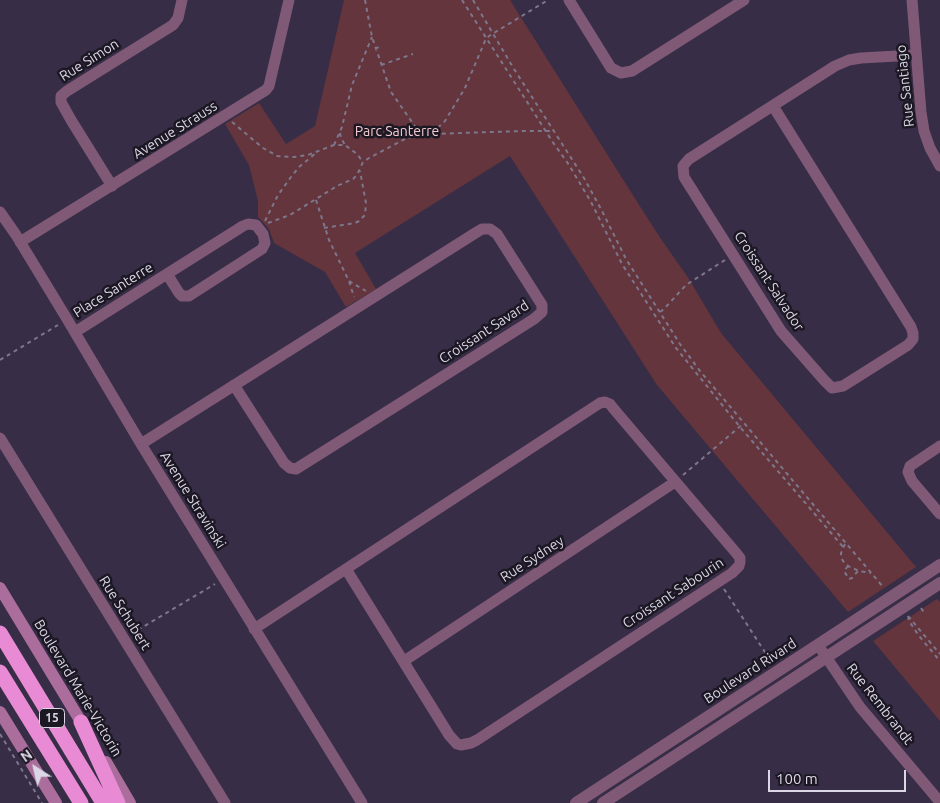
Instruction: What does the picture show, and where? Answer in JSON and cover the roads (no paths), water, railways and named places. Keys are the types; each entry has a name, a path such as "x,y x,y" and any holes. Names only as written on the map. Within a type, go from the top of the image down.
{"highway":[{"name":"15","path":"0,633 103,803"},
{"name":"15","path":"0,672 81,803"},
{"path":"81,722 118,803"}],"main road":[{"name":"Boulevard Marie-Victorin","path":"0,588 130,803"},
{"path":"0,712 56,803"}],"street":[{"name":"Rue Simon","path":"112,186 63,105 60,99 61,96 173,25 177,21 182,0"},
{"name":"Avenue Strauss","path":"20,242 266,90 270,82 289,0"},
{"path":"569,0 611,68 621,73 632,71 744,0"},
{"name":"Rue Santiago","path":"912,0 920,112 930,148 940,166"},
{"name":"Croissant Salvador","path":"773,106 913,333 913,339 908,345 843,386 832,388 781,331 684,177 683,166 689,159 835,66 849,60 915,54"},
{"name":"Avenue Stravinski","path":"0,212 362,803"},
{"name":"Place Santerre","path":"75,332 243,226 248,224 256,225 264,234 265,243 260,251 189,296 182,296 167,274"},
{"name":"Croissant Savard","path":"141,444 234,385 482,229 490,229 497,234 542,305 542,312 534,319 296,468 290,468 284,463 234,385"},
{"name":"Croissant Sabourin","path":"254,628 600,403 605,402 614,408 678,480 737,554 740,562 739,566 732,573 477,740 466,745 457,744 453,741 346,569"},
{"name":"Rue Schubert","path":"0,438 225,803"},
{"path":"940,446 910,466 908,472 912,481 940,514"},
{"name":"Rue Sydney","path":"404,661 678,480"},
{"name":"Boulevard Rivard","path":"576,803 940,565"},
{"path":"603,803 940,583"},
{"name":"Rue Rembrandt","path":"818,645 860,707 940,802"}],"park label":[{"name":"Parc Santerre","path":"397,131"}]}
